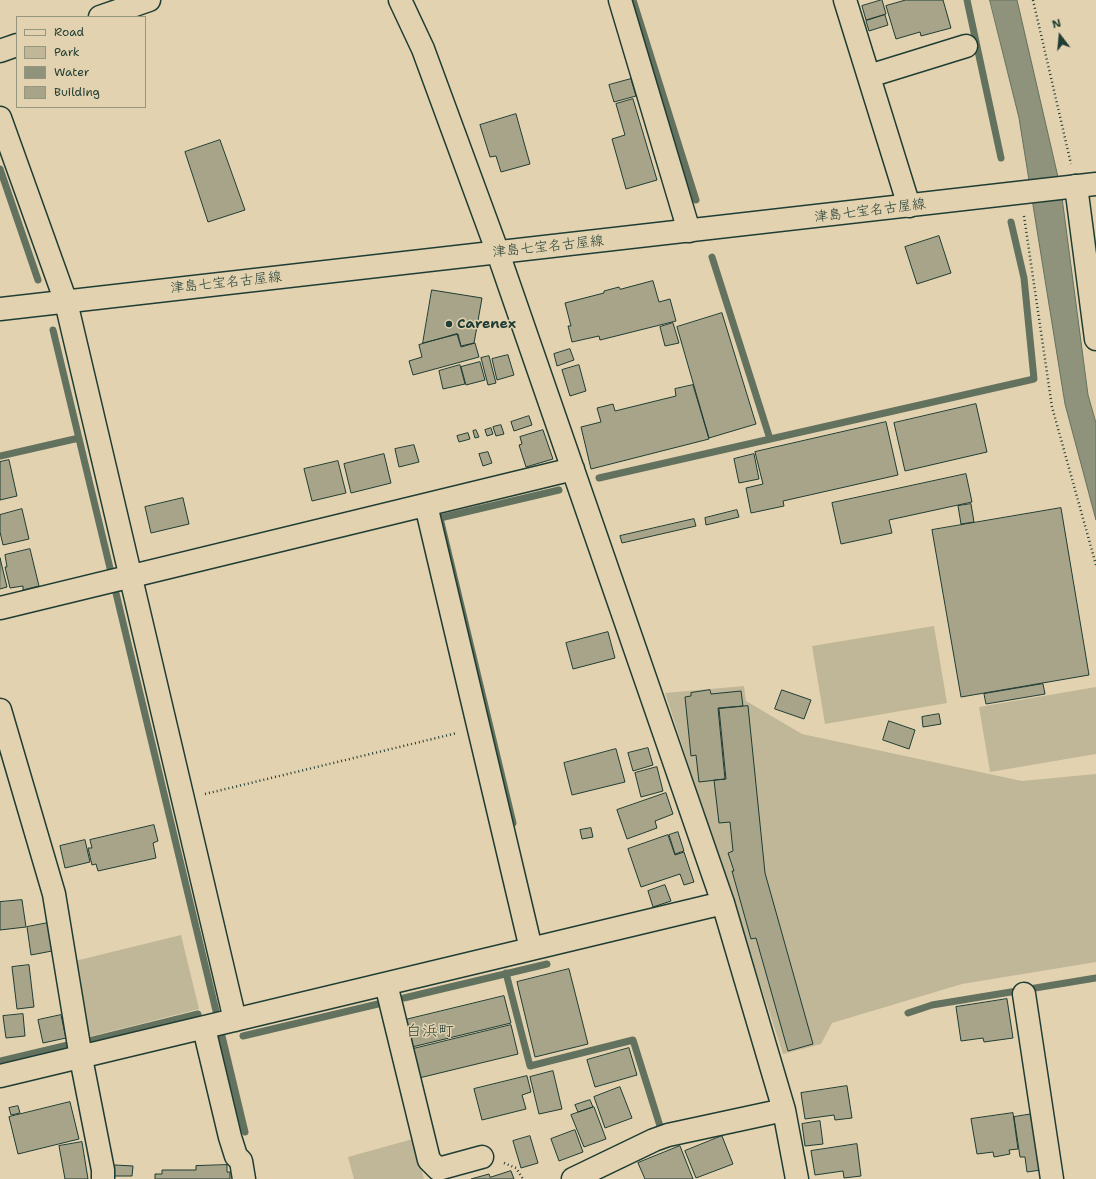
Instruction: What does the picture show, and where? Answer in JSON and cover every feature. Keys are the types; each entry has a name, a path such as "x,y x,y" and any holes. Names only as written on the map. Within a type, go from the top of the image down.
{"street":[{"path":"103,16 149,0"},
{"path":"400,0 423,49 498,253 723,904 784,1110 797,1179"},
{"path":"620,0 689,231"},
{"path":"846,0 908,206"},
{"path":"0,51 16,45"},
{"path":"869,76 966,46"},
{"path":"0,118 66,302 128,577 183,799 233,1021"},
{"path":"1081,186 1096,339"},
{"name":"津島七宝名古屋線","path":"0,309 1081,186"},
{"path":"0,608 573,469"},
{"path":"426,505 531,949"},
{"path":"0,710 54,894 81,1058 103,1170 103,1179"},
{"path":"0,1076 81,1058 723,904"},
{"path":"386,984 429,1160 438,1169 482,1158"},
{"path":"1024,994 1052,1179"},
{"path":"206,1027 230,1137 236,1156 241,1161 244,1179"},
{"path":"573,1179 601,1173 654,1140 668,1135 784,1110"}],"path":[{"path":"1033,0 1081,186"},
{"path":"1023,193 1052,407 1096,565"},
{"path":"183,799 478,728"}],"green space":[{"path":"934,626 947,703 825,724 812,646"},
{"path":"744,686 746,701 802,734 1022,781 1096,774 1096,962 962,984 832,1023 821,1044 783,1054 665,693"},
{"path":"1096,687 1096,754 990,772 979,707"},
{"path":"181,935 199,1009 84,1038 71,962"},
{"path":"413,1139 424,1179 354,1179 348,1157"}],"water":[{"path":"990,0 1017,0 1061,190 1088,395 1096,423 1096,520 1065,404 1019,118"}],"building":[{"path":"882,0 886,14 866,20 862,6"},
{"path":"906,0 943,0 951,28 921,36 920,32 896,39 886,6"},
{"path":"885,15 888,25 869,31 866,21"},
{"path":"631,79 636,96 614,102 609,85"},
{"path":"633,99 657,180 626,189 612,139 625,135 616,104"},
{"path":"516,114 530,164 501,172 496,156 490,157 480,125"},
{"path":"220,140 245,210 208,222 185,152"},
{"path":"939,236 951,273 917,284 905,247"},
{"path":"653,281 659,302 670,299 676,321 600,340 599,336 572,342 568,326 571,326 565,303 604,293 604,291 619,287 620,289"},
{"path":"432,290 482,298 474,343 461,346 458,334 423,343"},
{"path":"722,313 756,424 709,438 677,327"},
{"path":"673,323 679,343 665,346 660,327"},
{"path":"457,334 461,347 475,343 479,357 413,375 409,361 422,357 419,345"},
{"path":"570,349 574,360 557,366 554,354"},
{"path":"508,355 514,375 497,380 492,359"},
{"path":"489,356 496,383 488,385 481,358"},
{"path":"480,362 485,380 466,385 461,367"},
{"path":"460,365 465,384 443,389 439,371"},
{"path":"579,365 586,391 570,396 562,370"},
{"path":"693,385 709,439 591,469 581,427 601,422 597,408 613,404 615,411 676,396 675,389"},
{"path":"976,404 987,452 905,471 894,423"},
{"path":"529,416 532,425 514,431 511,422"},
{"path":"886,422 898,475 783,501 784,506 751,513 746,488 763,484 755,452"},
{"path":"501,425 504,434 496,436 493,427"},
{"path":"491,428 493,434 487,436 485,430"},
{"path":"476,430 479,437 475,438 473,431"},
{"path":"543,430 553,459 526,467 519,445 522,444 520,437"},
{"path":"468,433 470,439 459,442 457,436"},
{"path":"414,445 419,462 399,467 395,449"},
{"path":"488,452 492,463 483,466 479,454"},
{"path":"384,454 391,483 351,493 344,464"},
{"path":"754,454 759,479 739,483 734,459"},
{"path":"9,460 17,496 0,500 0,462"},
{"path":"338,461 346,493 312,501 304,469"},
{"path":"966,474 972,502 889,520 892,533 841,544 832,503"},
{"path":"183,498 189,524 151,533 145,507"},
{"path":"971,504 974,522 961,524 958,506"},
{"path":"1061,508 1089,675 961,697 932,530"},
{"path":"22,509 29,539 3,545 0,532 0,515"},
{"path":"737,510 739,517 706,525 705,518"},
{"path":"694,519 696,526 622,543 620,536"},
{"path":"30,549 39,586 23,590 23,586 10,588 5,567 7,567 5,555"},
{"path":"0,558 7,587 0,589"},
{"path":"608,632 615,658 573,669 566,643"},
{"path":"1043,684 1045,694 986,704 984,694"},
{"path":"710,690 711,694 741,691 743,706 718,708 725,779 699,782 696,755 691,756 685,697 691,696 691,693"},
{"path":"782,690 811,700 804,719 775,709"},
{"path":"748,706 765,873 813,1044 788,1051 756,938 751,939 732,871 734,871 728,853 733,851 730,822 719,823 714,780 726,779 719,709"},
{"path":"939,714 941,724 923,727 922,717"},
{"path":"889,721 915,730 909,749 883,740"},
{"path":"648,748 653,765 633,771 628,753"},
{"path":"616,749 625,782 572,795 564,763"},
{"path":"657,767 663,791 641,797 635,773"},
{"path":"666,793 673,814 655,821 657,828 627,839 617,810"},
{"path":"154,825 158,841 153,843 156,858 98,871 96,864 92,865 88,848 92,848 90,840"},
{"path":"591,828 593,837 582,839 580,830"},
{"path":"678,832 684,851 675,854 669,835"},
{"path":"668,835 675,855 684,852 694,882 684,885 680,874 641,887 628,849"},
{"path":"85,840 90,862 65,868 60,846"},
{"path":"665,885 671,901 653,907 648,891"},
{"path":"22,900 26,927 0,930 0,902"},
{"path":"48,923 52,951 31,955 27,927"},
{"path":"29,965 34,1007 17,1009 12,967"},
{"path":"569,969 588,1044 535,1057 517,982"},
{"path":"504,996 511,1023 412,1047 405,1020"},
{"path":"1007,999 1013,1038 984,1042 983,1038 961,1041 956,1007"},
{"path":"23,1014 25,1036 6,1038 3,1016"},
{"path":"61,1015 66,1038 43,1043 38,1020"},
{"path":"511,1025 518,1054 419,1078 413,1049"},
{"path":"629,1048 637,1075 595,1087 587,1060"},
{"path":"553,1071 562,1109 539,1114 530,1077"},
{"path":"527,1076 531,1092 522,1095 526,1109 482,1120 474,1089"},
{"path":"847,1086 852,1118 835,1120 834,1115 805,1119 801,1093"},
{"path":"620,1087 632,1118 605,1128 594,1097"},
{"path":"590,1100 593,1107 578,1112 575,1105"},
{"path":"70,1102 79,1139 18,1154 9,1117"},
{"path":"18,1106 20,1113 11,1115 9,1108"},
{"path":"594,1107 606,1139 584,1147 571,1115"},
{"path":"1013,1113 1018,1149 1009,1150 1010,1154 994,1157 993,1152 977,1154 971,1119"},
{"path":"1033,1114 1041,1170 1027,1172 1025,1157 1020,1157 1014,1117"},
{"path":"820,1121 823,1144 805,1146 802,1124"},
{"path":"575,1130 583,1152 559,1161 551,1139"},
{"path":"530,1136 538,1163 521,1168 513,1141"},
{"path":"722,1136 733,1164 696,1178 685,1151"},
{"path":"82,1142 88,1179 65,1179 59,1146"},
{"path":"857,1144 861,1176 844,1178 843,1171 815,1175 811,1151"},
{"path":"680,1146 693,1179 645,1179 638,1163"},
{"path":"115,1165 133,1166 132,1176 115,1176"},
{"path":"227,1165 227,1172 230,1172 230,1179 155,1179 155,1174 162,1174 162,1170 196,1170 196,1166"},
{"path":"511,1171 514,1179 471,1179 489,1174 490,1177"}],"waterway":[{"path":"633,0 696,200"},
{"path":"967,0 1001,158"},
{"path":"0,169 38,280"},
{"path":"599,478 1034,379 1024,278 1011,222"},
{"path":"712,257 770,439"},
{"path":"53,330 245,1132"},
{"path":"0,456 79,438"},
{"path":"513,823 440,518 559,490"},
{"path":"404,998 547,964"},
{"path":"506,973 530,1066 633,1040 660,1126"},
{"path":"908,1013 932,1005 1096,978"},
{"path":"243,1036 378,1004"},
{"path":"89,1041 198,1014"},
{"path":"0,1061 68,1045"}],"place":[{"name":"Carenex","path":"449,324"}],"district":[{"name":"白浜町","path":"430,1032"}]}
